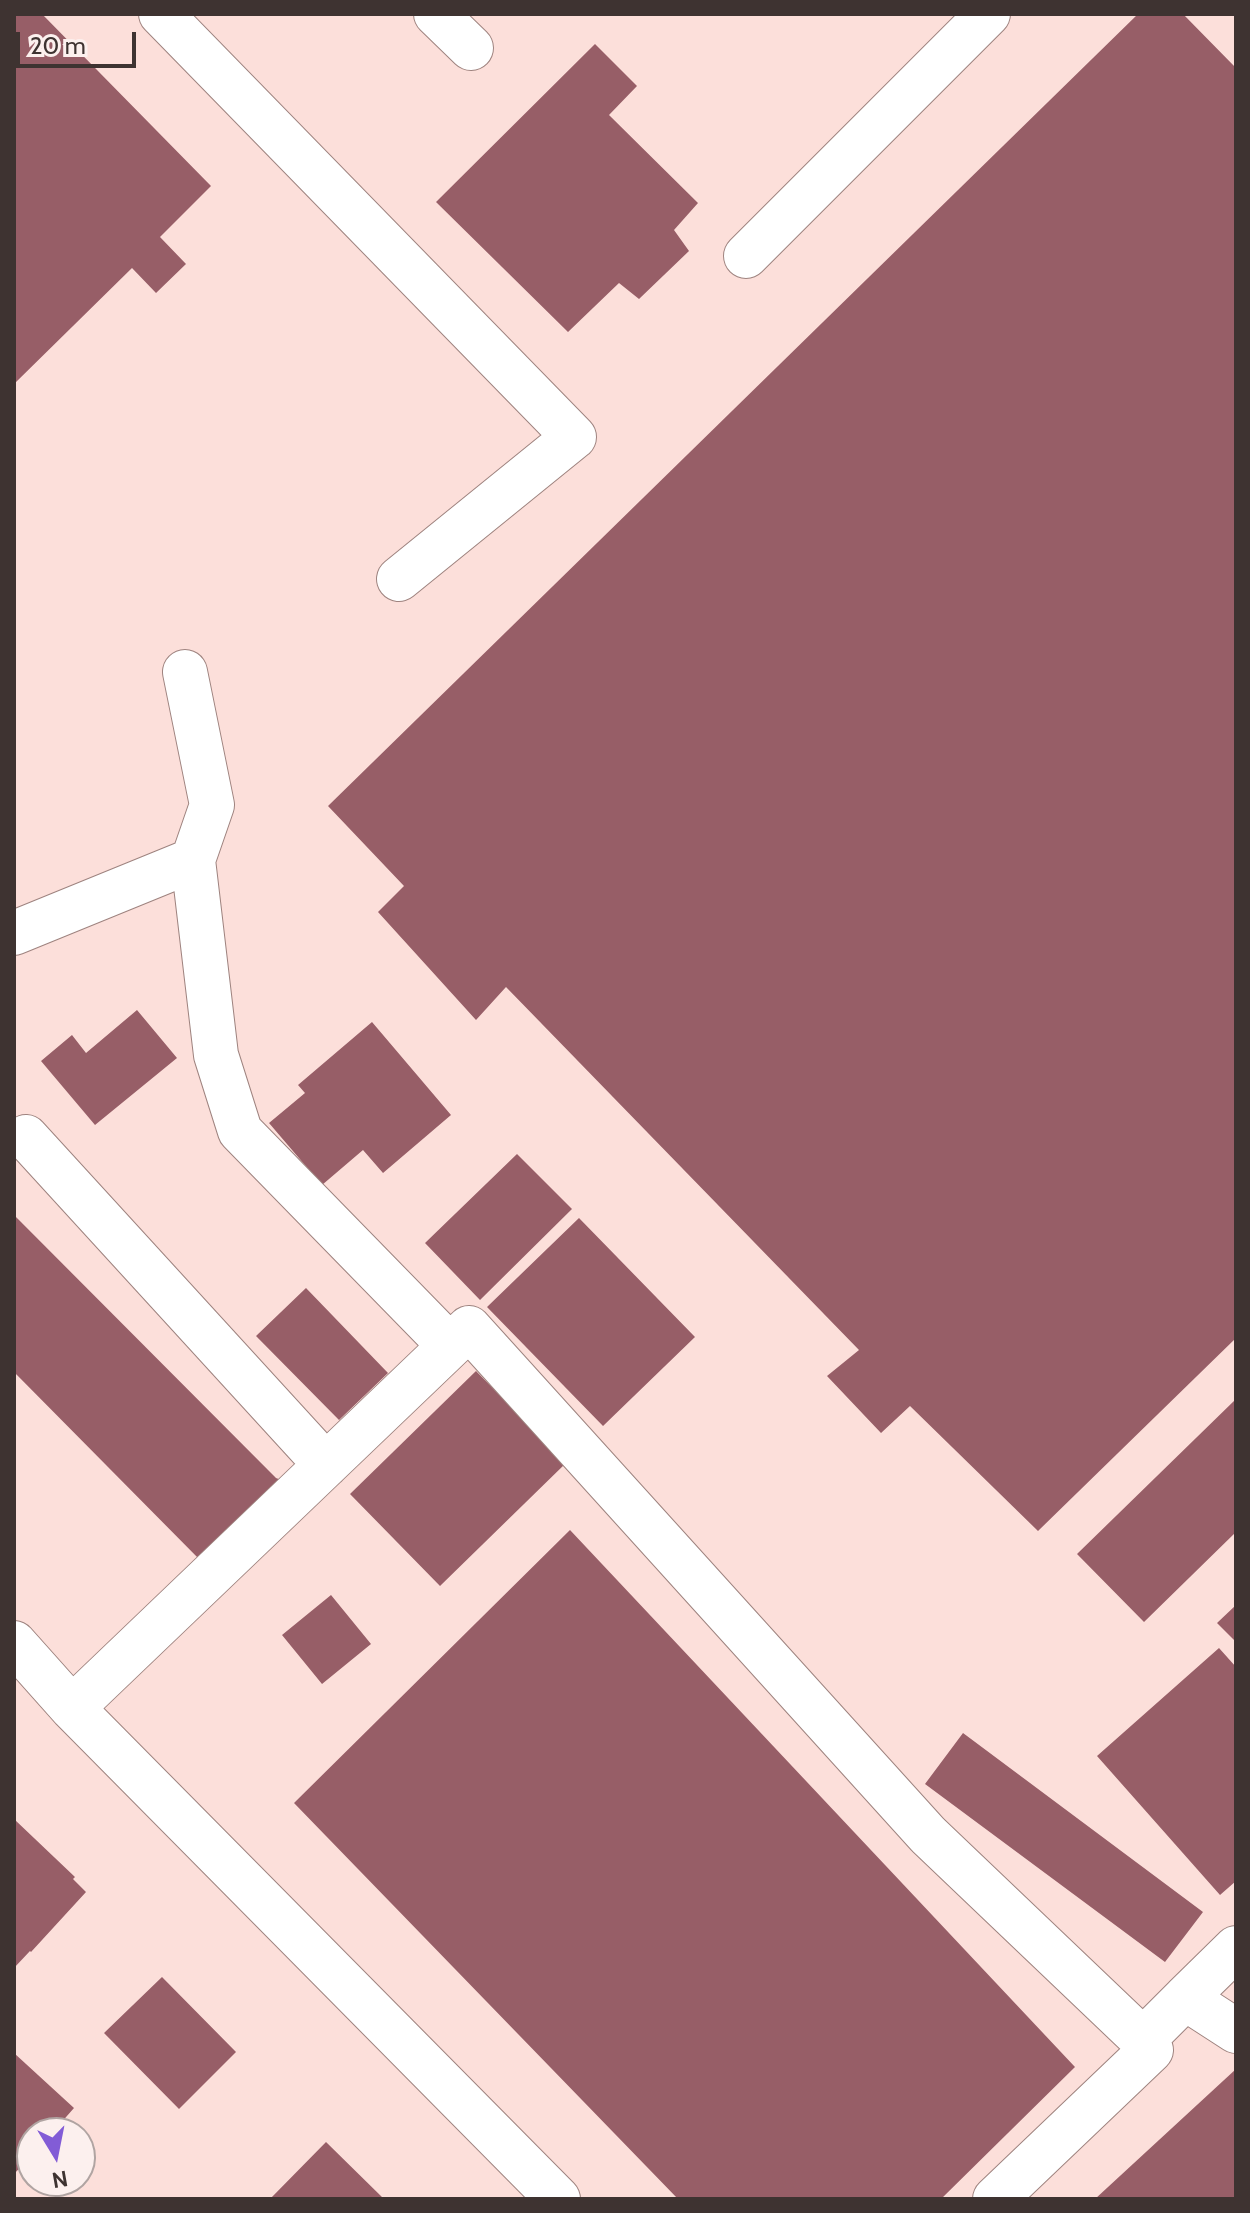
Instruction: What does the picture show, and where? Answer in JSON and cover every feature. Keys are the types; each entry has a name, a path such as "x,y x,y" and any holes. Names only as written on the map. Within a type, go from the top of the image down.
{"lane":[{"path":"161,14 574,437 399,579"},
{"path":"436,14 471,48"},
{"path":"746,256 988,14"},
{"path":"185,672 212,805 193,860 216,1055 240,1131 450,1346"},
{"path":"14,933 193,860"},
{"path":"26,1137 326,1465"},
{"path":"72,1708 469,1328 928,1835 1151,2050 995,2199"},
{"path":"14,1643 72,1708 558,2199"},
{"path":"1143,2040 1236,1948"},
{"path":"1185,1998 1236,2031"}],"building":[{"path":"14,14 42,14 211,186 160,237 186,264 156,293 132,268 14,384"},
{"path":"1138,14 1183,14 1236,68 1236,1338 1038,1531 910,1406 881,1433 827,1376 859,1350 506,987 476,1020 378,912 404,886 328,806"},
{"path":"595,44 637,86 609,115 698,203 674,230 689,251 639,299 619,283 568,332 436,202"},
{"path":"137,1010 177,1058 95,1125 41,1061 72,1035 86,1053"},
{"path":"372,1022 451,1115 383,1173 363,1150 322,1185 269,1123 305,1093 298,1085"},
{"path":"517,1154 572,1209 480,1300 425,1243"},
{"path":"14,1215 281,1480 200,1560 14,1372"},
{"path":"579,1218 695,1337 603,1426 487,1307"},
{"path":"306,1288 388,1373 339,1420 256,1336"},
{"path":"476,1371 566,1463 440,1586 350,1494"},
{"path":"1236,1399 1236,1532 1144,1622 1077,1554"},
{"path":"570,1530 1075,2067 941,2199 678,2199 294,1803"},
{"path":"331,1595 371,1644 322,1684 282,1635"},
{"path":"1236,1605 1236,1642 1217,1623"},
{"path":"1219,1648 1236,1667 1236,1881 1220,1895 1097,1756"},
{"path":"963,1733 1203,1912 1165,1962 925,1784"},
{"path":"14,1819 75,1877 73,1879 86,1892 14,1968"},
{"path":"162,1977 236,2052 179,2109 104,2033"},
{"path":"14,2053 74,2108 66,2117 16,2117 14,2174"},
{"path":"1236,2069 1236,2199 1095,2199"},
{"path":"326,2142 384,2199 270,2199"}]}
